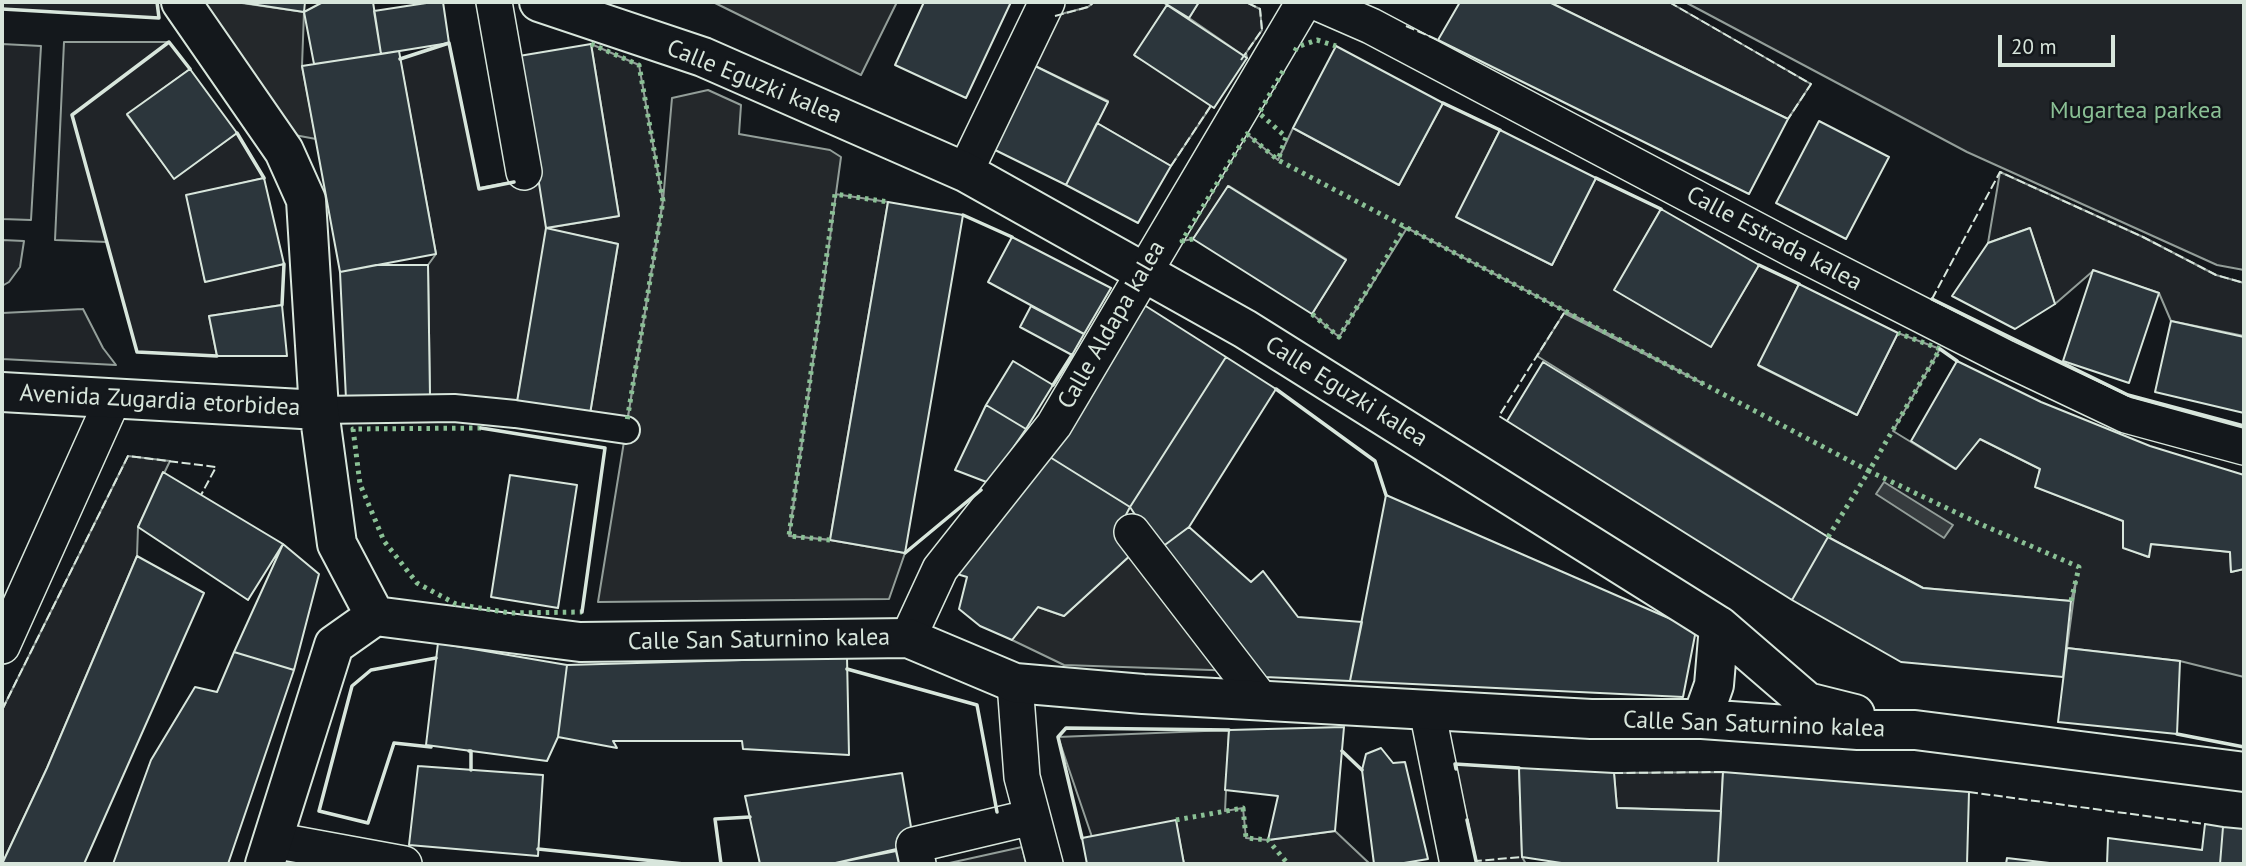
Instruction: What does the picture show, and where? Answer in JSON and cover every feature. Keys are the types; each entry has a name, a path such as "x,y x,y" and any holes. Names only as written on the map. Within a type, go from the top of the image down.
{"street":[{"path":"181,2 284,151 306,200 319,410 337,544 375,616 334,645 269,852 404,864"},
{"path":"494,2 524,172"},
{"name":"Calle Eguzki kalea","path":"539,2 703,57 965,172 1245,329 1719,626 1807,702 1915,730"},
{"path":"965,172 1047,2"},
{"name":"Calle Aldapa kalea","path":"908,638 940,569 1054,425 1304,2"},
{"name":"Calle Estrada kalea","path":"1316,2 1371,26 1782,244 2006,358 2126,415 2244,447"},
{"name":"Avenida Zugardia etorbidea","path":"2,392 319,410"},
{"path":"2,646 113,399"},
{"path":"319,410 454,408 626,430"},
{"path":"1132,532 1262,701"},
{"name":"Calle San Saturnino kalea","path":"375,616 580,642 908,638 1015,682 1262,701 1591,719 1702,719 1858,730 1915,730 2244,772"},
{"path":"1702,719 1714,685 1719,626"},
{"path":"1015,682 1022,777 1045,864"},
{"path":"1427,710 1458,864"},
{"path":"918,864 914,845 1032,817"}],"green space":[{"path":"2,2 157,2 159,18 2,9"},
{"path":"1094,2 1163,2 1167,5 1135,56 1215,100 1171,166 1097,123 1108,101 1031,64 1038,20 1088,7"},
{"path":"1199,2 1246,2 1260,9 1262,30 1246,53 1247,58 1189,18"},
{"path":"1549,2 1669,2 1811,84 1788,119"},
{"name":"Mugartea parkea","path":"1685,2 2244,2 2244,270 2217,265 1967,152"},
{"path":"64,42 169,42 190,69 127,115 174,178 237,133 264,178 187,196 205,281 284,264 282,305 209,316 217,356 137,352 107,242 55,240"},
{"path":"449,43 479,188 539,177 547,228 619,216 591,44 639,65 663,201 626,430 588,426 618,244 547,229 515,414 430,397 428,265 436,254 400,59"},
{"path":"2,44 41,46 31,220 2,219"},
{"path":"1443,103 1500,130 1457,217 1552,265 1596,178 1661,209 1615,290 1711,346 1759,265 1799,284 1759,366 1857,415 1898,333 1940,349 1893,431 1955,469 1980,439 2040,469 2036,487 2123,521 2123,547 2148,557 2151,544 2230,552 2231,572 2244,569 2244,677 2180,661 2067,648 2076,581 2071,601 1923,588 1828,537 1537,356 1564,313 1704,384 1407,228 1339,337 1312,314 1346,259 1229,186 1193,239 1182,241 1247,134 1278,160 1293,128 1399,185"},
{"path":"2000,172 2143,237 2216,275 2244,283 2244,336 2171,321 2159,293 2093,271 2055,304 2030,228 1988,243"},
{"path":"835,194 888,202 830,540 789,536"},
{"path":"2,240 24,241 20,267 9,282 2,286"},
{"path":"83,309 103,348 116,365 2,359 2,313"},
{"path":"128,456 170,461 138,527 137,556 47,768 2,864 2,710"},
{"path":"1229,730 1225,811 1243,808 1246,838 1268,840 1335,831 1370,864 1184,864 1176,822 1092,837 1058,737"},
{"path":"1455,764 1519,768 1522,857 1526,864 1477,864"},
{"path":"1723,772 1721,811 1617,808 1614,773"},
{"path":"1022,847 1026,864 945,864"}],"shaded area":[{"path":"184,2 235,2 304,12 302,66 316,139 289,134"},
{"path":"713,2 897,2 861,75"},
{"path":"708,90 741,105 739,134 830,150 841,157 789,536 905,553 889,599 598,602 663,201 672,98"},
{"path":"1884,482 1953,525 1944,538 1876,494"},
{"path":"1134,552 1240,671 1064,665 1012,640 1038,607 1064,616"}],"building":[{"path":"238,2 305,2 304,12"},
{"path":"323,2 373,2 381,54 314,64 304,12"},
{"path":"443,2 449,43 381,54 374,11"},
{"path":"924,2 1011,2 966,98 895,65"},
{"path":"1163,2 1199,2 1189,18"},
{"path":"1460,2 1549,2 1788,119 1749,194 1438,40"},
{"path":"1167,5 1247,58 1214,108 1134,55"},
{"path":"591,44 619,216 546,228 519,56"},
{"path":"1336,46 1443,103 1399,185 1293,128"},
{"path":"399,51 436,254 340,272 302,66"},
{"path":"1031,64 1108,102 1066,185 989,147"},
{"path":"190,69 237,133 174,179 127,114"},
{"path":"1819,121 1889,157 1846,239 1776,203"},
{"path":"1097,123 1171,166 1138,223 1066,185"},
{"path":"1500,130 1596,178 1552,265 1456,217"},
{"path":"264,178 284,264 205,282 186,195"},
{"path":"1228,186 1346,260 1312,314 1193,239"},
{"path":"888,202 963,215 905,553 830,540"},
{"path":"1661,209 1759,265 1711,347 1614,290"},
{"path":"546,228 618,244 588,426 515,414"},
{"path":"2030,228 2055,304 2015,329 1952,296 1988,243"},
{"path":"1012,237 1111,288 1084,334 988,282"},
{"path":"376,265 428,265 430,397 346,399 340,272"},
{"path":"2093,270 2159,293 2129,383 2063,361"},
{"path":"1799,284 1898,333 1857,415 1758,365"},
{"path":"1141,303 1226,357 1130,507 1045,454"},
{"path":"282,305 287,356 217,356 209,316"},
{"path":"1031,306 1084,334 1072,355 1020,327"},
{"path":"2171,321 2244,337 2244,413 2155,392"},
{"path":"1226,357 1276,389 1189,527 1158,550 1130,507"},
{"path":"1013,361 1053,385 1026,429 986,405"},
{"path":"1957,361 2041,402 2150,446 2244,475 2244,569 2231,572 2230,552 2151,544 2149,557 2123,548 2123,521 2035,487 2040,469 1980,439 1956,469 1911,441"},
{"path":"1543,362 1828,537 1792,600 1507,421"},
{"path":"986,405 1026,429 989,483 955,470"},
{"path":"1045,454 1130,507 1115,536 1134,552 1064,616 1038,607 1012,640 980,626 959,609 967,577 940,569"},
{"path":"163,472 283,544 248,600 138,527"},
{"path":"510,475 577,485 558,608 491,597"},
{"path":"1386,495 1696,630 1683,697 1350,681"},
{"path":"1189,527 1251,582 1263,571 1298,617 1362,622 1350,681 1265,677 1158,550"},
{"path":"1828,537 1923,588 2071,601 2063,677 1901,662 1792,600"},
{"path":"283,544 319,574 294,670 234,652"},
{"path":"137,556 204,593 84,864 2,864 47,768"},
{"path":"438,643 567,665 558,737 547,761 426,745"},
{"path":"2067,648 2180,661 2177,734 2058,722"},
{"path":"234,652 294,670 228,864 113,864 151,760 195,687 217,692"},
{"path":"847,657 849,755 743,749 742,741 613,741 617,748 558,737 567,665"},
{"path":"1344,727 1335,831 1268,840 1278,796 1225,790 1229,730"},
{"path":"1381,748 1393,763 1405,762 1428,859 1398,864 1374,864 1362,770 1366,754"},
{"path":"418,766 543,775 538,856 409,845"},
{"path":"1519,768 1614,773 1617,808 1721,811 1718,864 1568,864 1522,857"},
{"path":"1723,772 1969,792 1967,864 1718,864"},
{"path":"902,773 914,845 831,864 760,864 745,796"},
{"path":"1176,820 1184,864 1087,864 1082,838"},
{"path":"2205,824 2223,827 2220,864 2107,864 2108,838 2202,850"},
{"path":"2223,827 2244,829 2244,864 2220,864"},
{"path":"896,851 899,864 831,864"},
{"path":"2007,858 2058,864 2006,864"}],"hedge":[{"path":"1295,51 1297,47 1317,40 1336,46"},
{"path":"591,44 639,65 663,201 627,421"},
{"path":"1283,71 1259,113 1286,137 1278,160 1869,471 1940,349 1898,333"},
{"path":"1193,239 1182,241 1247,134 1279,161"},
{"path":"830,540 789,536 835,194 888,202"},
{"path":"1312,314 1339,337 1405,227"},
{"path":"481,428 353,429 360,484 384,541 417,583 456,604 510,613 582,612"},
{"path":"1828,537 1869,471 2079,567 2071,601"},
{"path":"1176,820 1243,808 1246,838 1268,840 1288,864"}],"fence":[{"path":"1055,16 1088,7 1094,2"},
{"path":"1241,60 1262,30 1260,9 1246,2"},
{"path":"1669,2 1811,84 1788,119"},
{"path":"1406,26 1438,40"},
{"path":"1171,166 1212,104"},
{"path":"1932,299 2000,172 2143,237 2216,275 2244,283"},
{"path":"1507,421 1499,416 1564,313"},
{"path":"2,710 128,456 216,467 201,495"},
{"path":"1614,773 1723,772"},
{"path":"1969,792 2205,824"},
{"path":"1477,864 1476,861 1522,857"}],"wall":[{"path":"2,9 159,18 157,2"},
{"path":"190,69 169,42 72,115 137,352 217,356"},
{"path":"400,59 449,43 479,189 514,182"},
{"path":"1443,103 1500,130"},
{"path":"237,133 264,178"},
{"path":"1596,178 1661,209"},
{"path":"963,215 1012,237"},
{"path":"282,305 284,264"},
{"path":"1759,265 1799,284"},
{"path":"1932,299 2128,395 2244,426"},
{"path":"1940,349 1957,361"},
{"path":"1053,385 1072,355"},
{"path":"1276,389 1375,461 1386,495"},
{"path":"481,428 605,448 582,612"},
{"path":"905,553 981,490"},
{"path":"431,747 394,743 368,823 319,811 352,686 371,670 436,658"},
{"path":"847,669 977,705 997,812"},
{"path":"1082,838 1058,737 1066,728 1229,730"},
{"path":"2177,734 2244,747"},
{"path":"469,751 471,770"},
{"path":"1342,751 1362,770"},
{"path":"1456,769 1455,764 1519,768"},
{"path":"721,864 715,819 750,817"},
{"path":"1467,820 1476,861"},
{"path":"538,849 684,864"}]}
